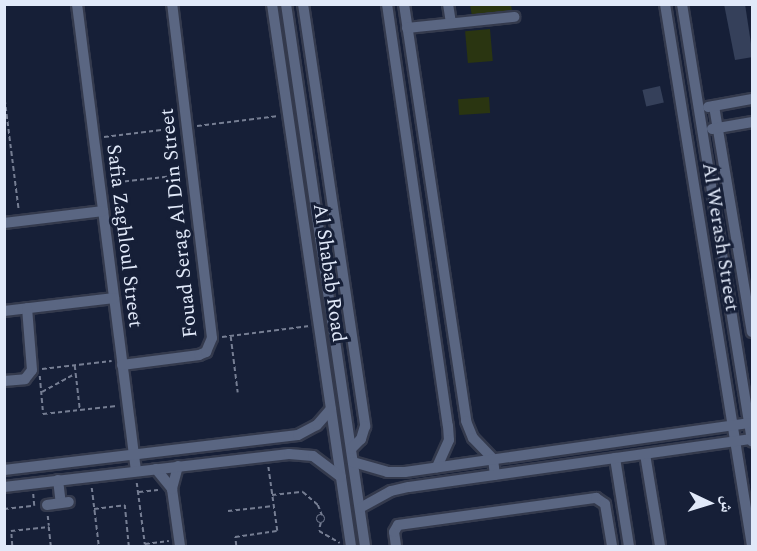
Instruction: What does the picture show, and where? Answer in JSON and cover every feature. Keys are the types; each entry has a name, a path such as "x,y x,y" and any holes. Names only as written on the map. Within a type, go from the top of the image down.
{"street":[{"name":"Safia Zaghloul Street","path":"77,4 136,471"},
{"name":"Fouad Serag Al Din Street","path":"122,362 199,355 211,346 212,338 172,4"},
{"name":"Al Shabab Road","path":"272,4 350,546"},
{"name":"Al Shabab Road","path":"286,4 365,546"},
{"path":"303,4 365,426 360,439 351,448"},
{"path":"387,4 448,426 448,440 437,467"},
{"path":"404,4 466,422 473,438 493,459 495,475"},
{"path":"448,4 451,23"},
{"name":"Al Werash Street","path":"665,4 752,546"},
{"name":"Al Werash Street","path":"682,4 749,400 752,440"},
{"path":"407,27 514,17"},
{"path":"401,97 417,94"},
{"path":"699,108 753,99"},
{"path":"714,106 753,332"},
{"path":"703,130 753,122"},
{"path":"412,175 428,172"},
{"path":"4,223 103,211"},
{"path":"4,311 114,298"},
{"path":"4,381 25,379 32,370 27,308"},
{"path":"4,470 288,437 317,425 331,409"},
{"path":"353,462 387,472 750,423"},
{"path":"288,437 292,445 289,454"},
{"path":"360,508 391,491 752,440"},
{"path":"4,487 289,454 324,461 341,477"},
{"path":"645,454 660,546"},
{"path":"615,458 629,546"},
{"path":"178,466 172,489 179,543"},
{"path":"156,469 172,489"},
{"path":"47,505 65,503 58,480"},
{"path":"396,546 394,532 398,525 596,498 606,504 612,546"}],"path":[{"path":"4,92 20,221"},
{"path":"100,184 193,174"},
{"path":"212,338 319,325"},
{"path":"231,336 238,393"},
{"path":"122,362 39,369 43,414 128,404"},
{"path":"75,365 80,410"},
{"path":"41,392 76,374"},
{"path":"236,546 235,537 277,531 267,456"},
{"path":"136,471 145,544 179,543"},
{"path":"91,477 99,546"},
{"path":"4,509 34,506 32,483"},
{"path":"138,492 172,489"},
{"path":"272,495 303,492 318,505 322,515 326,518 321,523"},
{"path":"47,505 51,546"},
{"path":"94,509 125,505 129,546"},
{"path":"228,511 273,506"},
{"path":"322,515 318,517 322,534 350,546"},
{"path":"12,546 10,531 49,527"}],"green space":[{"path":"470,5 511,5 512,10 472,16"},
{"path":"490,29 493,61 468,63 465,31"},
{"path":"489,97 490,113 459,115 458,99"}],"building":[{"path":"724,4 745,4 753,57 735,60"},
{"path":"660,86 664,103 646,107 642,90"}]}
